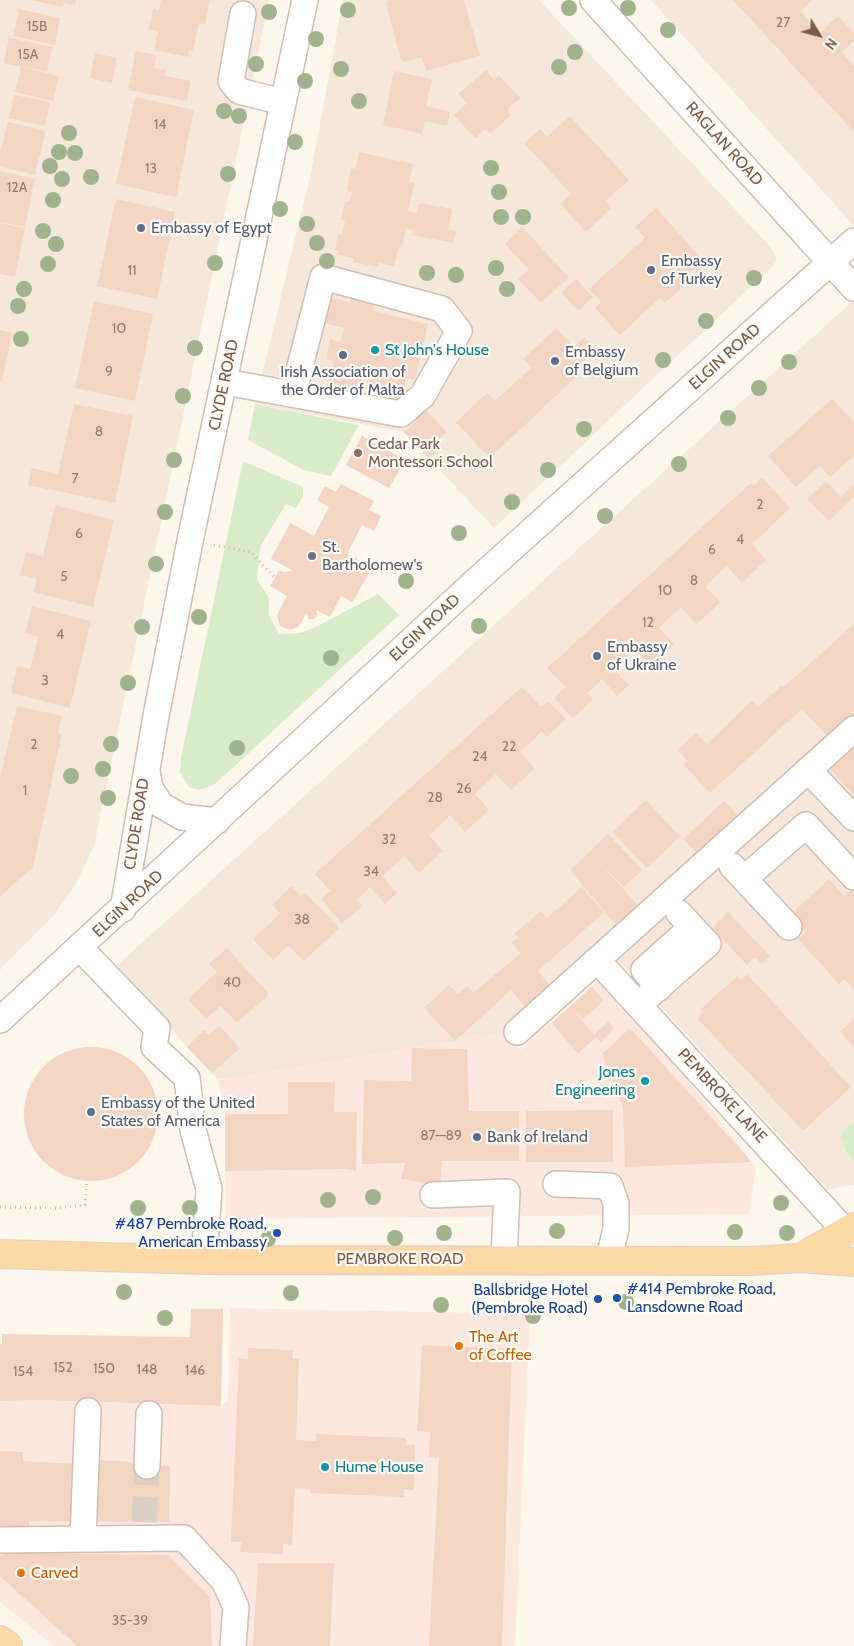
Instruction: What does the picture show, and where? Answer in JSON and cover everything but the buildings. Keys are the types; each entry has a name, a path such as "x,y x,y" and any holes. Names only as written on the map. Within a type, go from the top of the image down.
{"main road":[{"name":"PEMBROKE ROAD","path":"800,1258 850,1230"},
{"name":"PEMBROKE ROAD","path":"0,1254 204,1260 609,1259 751,1261 800,1258 854,1262"},
{"path":"0,1640 8,1646"}],"street":[{"name":"CLYDE ROAD","path":"123,909 146,770 190,541 305,0"},
{"name":"RAGLAN ROAD","path":"594,0 854,288"},
{"path":"243,14 231,82 239,91 283,102"},
{"name":"ELGIN ROAD","path":"0,1020 123,909 479,578 854,241"},
{"path":"225,382 401,414 423,395 459,331 442,309 323,277 293,394"},
{"path":"517,1032 854,729"},
{"name":"CLYDE ROAD","path":"146,770 150,788 161,806 182,817 217,822"},
{"path":"808,770 854,818"},
{"path":"744,879 806,825 854,877"},
{"path":"719,851 789,927"},
{"path":"638,1006 708,944 686,920"},
{"path":"80,948 157,1028 154,1047 187,1078 192,1130 209,1189 204,1260"},
{"name":"PEMBROKE LANE","path":"598,961 638,1006 850,1230"},
{"path":"556,1184 610,1186 616,1204 616,1228 609,1259"},
{"path":"432,1194 507,1192 504,1259"},
{"path":"83,1539 88,1411"},
{"path":"147,1466 149,1414"},
{"path":"0,1540 83,1539 144,1530 184,1538 224,1582 236,1607 233,1646"}],"path":[{"path":"225,547 251,552 274,577"},
{"path":"0,1207 55,1208 85,1205 87,1180"}],"shaded area":[{"path":"0,0 269,0 94,846 77,882 54,915 0,970"},
{"path":"343,0 539,0 763,239 774,252 777,260 771,268 494,528 404,432 255,404 311,173"},
{"path":"651,0 854,0 854,226"},
{"path":"854,300 854,1185 828,1189 603,943 504,1033 218,1080 114,968"},
{"path":"602,981 641,1020 756,1167 749,1214 226,1219 225,1114 218,1080 504,1033 520,1050 594,984"},
{"path":"230,1308 530,1314 515,1646 54,1646 0,1602 0,1401 42,1400 221,1406 228,1401"}],"green space":[{"path":"255,404 359,425 331,476 304,470 248,440"},
{"path":"243,461 303,487 303,496 296,508 286,504 260,547 257,579 269,598 269,616 279,634 301,633 378,594 399,615 214,785 199,790 189,787 180,772 181,758"},
{"path":"854,1123 854,1161 846,1151 841,1138 844,1129"}],"tunnel":[{"path":"144,1522 147,1466"}],"place":[{"name":"Embassy of Egypt","path":"141,228"},
{"name":"Embassy of Turkey","path":"651,270"},
{"name":"St John's House","path":"375,350"},
{"name":"Irish Association of the Order of Malta","path":"343,355"},
{"name":"Embassy of Belgium","path":"555,361"},
{"name":"Cedar Park Montessori School","path":"358,453"},
{"name":"St. Bartholomew's","path":"312,556"},
{"name":"Embassy of Ukraine","path":"597,656"},
{"name":"Jones Engineering","path":"645,1081"},
{"name":"Embassy of the United States of America","path":"91,1112"},
{"name":"Bank of Ireland","path":"477,1137"},
{"name":"#487 Pembroke Road, American Embassy","path":"277,1233"},
{"name":"#414 Pembroke Road, Lansdowne Road","path":"617,1298"},
{"name":"Ballsbridge Hotel (Pembroke Road)","path":"598,1299"},
{"name":"The Art of Coffee","path":"459,1346"},
{"name":"Hume House","path":"325,1467"},
{"name":"Carved","path":"21,1573"}]}
